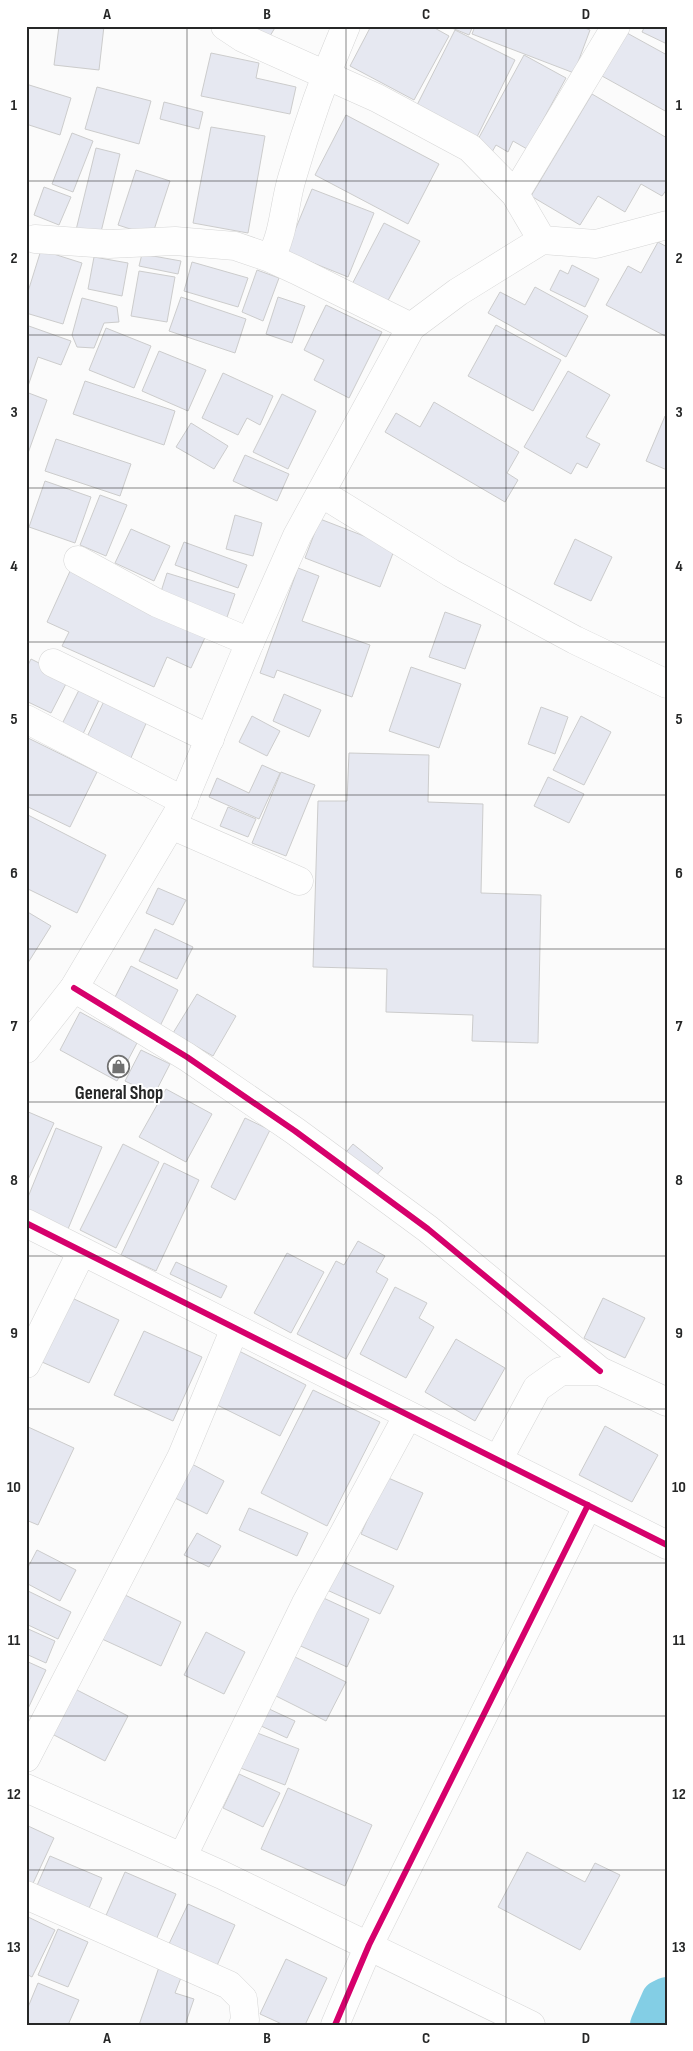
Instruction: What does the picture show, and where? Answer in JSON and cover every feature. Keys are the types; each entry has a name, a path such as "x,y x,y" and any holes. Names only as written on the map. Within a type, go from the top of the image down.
{"street":[{"path":"225,26 243,38 377,98 470,148 515,194 542,240"},
{"path":"270,258 276,247 291,179 325,75 346,26"},
{"path":"515,194 616,26"},
{"path":"26,1049 74,988 171,825 184,800 297,536 411,327 458,292 542,240 596,244 667,225"},
{"path":"35,239 109,244 175,241 235,246 270,258 411,327"},
{"path":"321,493 451,574 575,640 667,684"},
{"path":"78,560 157,603 250,642"},
{"path":"53,663 210,739"},
{"path":"26,719 184,800"},
{"path":"171,825 299,881"},
{"path":"74,988 187,1057 295,1131 428,1229 600,1371 667,1402"},
{"path":"26,1223 667,1545"},
{"path":"26,1364 82,1251"},
{"path":"26,1758 181,1458 236,1328"},
{"path":"498,1460 537,1388 561,1371 600,1371"},
{"path":"182,1858 305,1605 408,1416"},
{"path":"335,2025 369,1945 588,1505"},
{"path":"26,1788 222,1875 531,2025"},
{"path":"26,1895 229,1985 243,2000 245,2020 243,2025"}],"building":[{"path":"59,26 104,26 99,70 54,65"},
{"path":"252,26 276,26 270,36"},
{"path":"371,26 431,26 449,36 414,100 350,66"},
{"path":"447,26 473,26 469,35"},
{"path":"475,26 580,26 590,30 574,73 472,34"},
{"path":"645,26 667,26 667,44 642,32"},
{"path":"455,30 515,60 476,139 415,109"},
{"path":"627,33 667,55 667,112 602,76"},
{"path":"211,53 259,63 256,78 296,87 290,114 201,96"},
{"path":"524,55 566,78 527,149 513,141 508,152 496,145 492,152 476,143"},
{"path":"26,84 71,98 60,135 26,124"},
{"path":"97,87 151,101 139,144 85,129"},
{"path":"592,94 667,138 667,189 662,196 641,184 625,212 598,196 580,225 531,196"},
{"path":"164,102 203,112 199,129 160,119"},
{"path":"346,115 439,164 408,224 315,175"},
{"path":"211,127 265,136 248,233 193,223"},
{"path":"72,133 93,141 73,192 52,184"},
{"path":"96,148 120,154 100,236 76,230"},
{"path":"136,170 170,181 152,236 118,225"},
{"path":"44,187 71,197 59,225 34,215"},
{"path":"312,189 374,213 348,277 286,252"},
{"path":"384,223 420,241 384,308 349,290"},
{"path":"658,242 667,247 667,337 606,305 628,266 641,273"},
{"path":"41,250 82,263 63,324 26,313 26,298"},
{"path":"142,254 181,261 178,274 139,266"},
{"path":"94,257 128,263 122,296 88,289"},
{"path":"192,262 248,278 238,307 184,291"},
{"path":"572,265 599,279 585,307 550,290 560,270 568,274"},
{"path":"257,270 279,278 263,321 242,312"},
{"path":"139,271 175,277 167,322 131,316"},
{"path":"535,287 588,316 566,357 488,313 500,292 525,305"},
{"path":"181,297 246,319 235,353 169,331"},
{"path":"278,297 305,306 292,343 266,334"},
{"path":"82,298 117,307 119,322 104,323 94,348 77,347 72,335"},
{"path":"326,305 382,332 349,398 314,380 324,360 304,350"},
{"path":"26,325 71,341 61,365 38,357 27,389"},
{"path":"496,325 561,360 533,411 468,376"},
{"path":"106,328 151,346 134,388 89,370"},
{"path":"159,351 206,370 188,411 142,391"},
{"path":"568,371 610,395 586,437 600,444 587,468 577,463 571,474 524,447"},
{"path":"223,373 273,396 260,425 247,418 238,435 202,418"},
{"path":"85,381 175,411 164,445 73,414"},
{"path":"26,392 47,400 27,456 26,455"},
{"path":"282,394 316,411 288,469 253,452"},
{"path":"434,402 519,452 507,473 518,480 505,502 385,432 396,413 420,427"},
{"path":"665,416 667,416 667,470 646,461"},
{"path":"191,423 228,446 214,469 176,447"},
{"path":"56,439 131,464 120,496 45,471"},
{"path":"245,455 289,474 277,501 233,481"},
{"path":"45,481 91,497 75,543 29,527"},
{"path":"100,495 127,505 106,556 80,545"},
{"path":"235,515 262,523 253,556 226,549"},
{"path":"320,519 395,548 380,587 305,558"},
{"path":"131,529 170,546 154,581 115,563"},
{"path":"575,539 612,557 591,601 554,584"},
{"path":"184,542 247,565 238,588 175,565"},
{"path":"298,568 319,576 302,621 370,645 352,697 277,670 274,678 260,673"},
{"path":"71,569 208,631 191,668 167,657 154,687 62,646 69,632 47,622"},
{"path":"167,573 235,594 225,623 158,601"},
{"path":"445,612 481,625 465,669 429,657"},
{"path":"31,659 69,678 51,713 26,701 26,669"},
{"path":"411,667 461,684 439,748 389,731"},
{"path":"80,688 100,698 82,736 61,726"},
{"path":"284,694 321,710 309,737 273,721"},
{"path":"105,699 148,719 130,760 86,739"},
{"path":"541,707 568,717 555,754 528,744"},
{"path":"252,716 280,731 267,756 239,742"},
{"path":"581,716 611,732 584,785 553,770"},
{"path":"26,737 97,772 70,827 26,806"},
{"path":"349,753 429,755 428,802 483,804 481,893 541,895 538,1043 472,1041 473,1015 386,1012 387,969 313,967 318,801 347,801"},
{"path":"262,765 280,773 259,819 209,797 217,778 249,793"},
{"path":"281,772 315,785 286,856 252,843"},
{"path":"548,777 584,794 569,823 534,806"},
{"path":"228,807 256,819 248,837 220,826"},
{"path":"26,814 106,855 77,913 26,888"},
{"path":"158,888 186,900 173,925 146,913"},
{"path":"26,911 51,926 26,966"},
{"path":"155,929 193,947 177,979 139,961"},
{"path":"131,966 178,990 160,1026 113,1001"},
{"path":"197,994 236,1016 213,1056 173,1033"},
{"path":"80,1012 137,1043 117,1081 60,1050"},
{"path":"141,1050 170,1064 154,1095 125,1081"},
{"path":"166,1089 212,1114 186,1162 139,1137"},
{"path":"26,1111 54,1123 26,1184"},
{"path":"245,1118 270,1130 235,1200 211,1187"},
{"path":"56,1128 102,1147 68,1229 26,1213 26,1202"},
{"path":"123,1144 159,1162 116,1248 80,1230"},
{"path":"353,1144 383,1168 372,1180 342,1157"},
{"path":"164,1163 199,1180 156,1271 121,1255"},
{"path":"358,1241 385,1256 376,1272 388,1279 346,1359 297,1334 336,1261 344,1265"},
{"path":"287,1253 324,1272 291,1333 254,1313"},
{"path":"176,1262 227,1286 221,1298 170,1274"},
{"path":"395,1287 427,1303 419,1318 434,1327 406,1378 360,1354"},
{"path":"72,1298 119,1320 89,1383 42,1362"},
{"path":"603,1298 645,1318 625,1358 584,1338"},
{"path":"144,1331 202,1357 173,1421 114,1395"},
{"path":"456,1339 505,1368 475,1421 425,1392"},
{"path":"239,1351 306,1385 280,1436 213,1403"},
{"path":"313,1390 380,1422 327,1526 261,1493"},
{"path":"26,1426 74,1448 38,1525 26,1520"},
{"path":"605,1426 658,1455 632,1502 579,1475"},
{"path":"190,1463 224,1481 207,1514 173,1497"},
{"path":"386,1477 423,1493 397,1550 361,1534"},
{"path":"249,1508 308,1533 297,1556 239,1530"},
{"path":"197,1533 221,1546 209,1567 184,1555"},
{"path":"37,1550 76,1570 60,1601 26,1583 26,1571"},
{"path":"341,1561 394,1586 380,1614 327,1590"},
{"path":"26,1590 71,1612 58,1639 26,1624"},
{"path":"123,1594 181,1622 161,1666 102,1639"},
{"path":"317,1595 369,1619 347,1667 294,1643"},
{"path":"26,1628 55,1641 46,1663 26,1654"},
{"path":"206,1632 245,1652 224,1694 184,1675"},
{"path":"293,1656 346,1682 326,1721 274,1695"},
{"path":"26,1661 46,1670 26,1713"},
{"path":"75,1689 128,1716 105,1761 52,1734"},
{"path":"267,1708 295,1721 287,1738 259,1725"},
{"path":"252,1731 299,1749 285,1785 238,1767"},
{"path":"239,1774 280,1793 263,1827 223,1808"},
{"path":"288,1788 372,1825 345,1886 261,1849"},
{"path":"26,1825 54,1838 29,1892 26,1891"},
{"path":"527,1852 585,1882 595,1863 620,1875 580,1950 498,1907"},
{"path":"50,1856 102,1878 87,1913 35,1890"},
{"path":"125,1872 176,1894 155,1942 104,1920"},
{"path":"188,1904 235,1925 215,1970 167,1948"},
{"path":"26,1916 55,1930 32,1977 26,1974"},
{"path":"58,1929 88,1942 68,1987 38,1975"},
{"path":"286,1959 327,1978 305,2025 284,2025 260,2014"},
{"path":"159,1967 182,1975 175,1993 194,1999 185,2025 139,2025"},
{"path":"38,1983 79,2000 68,2025 26,2025 26,2012"}],"waterway":[{"path":"650,2025 661,2000 667,1997"}],"cycle path":[{"path":"74,988 187,1057 295,1131 428,1229 600,1371"},
{"path":"26,1223 667,1545"},
{"path":"335,2025 369,1945 588,1505"}],"place":[{"name":"General Shop","path":"119,1067"}]}
